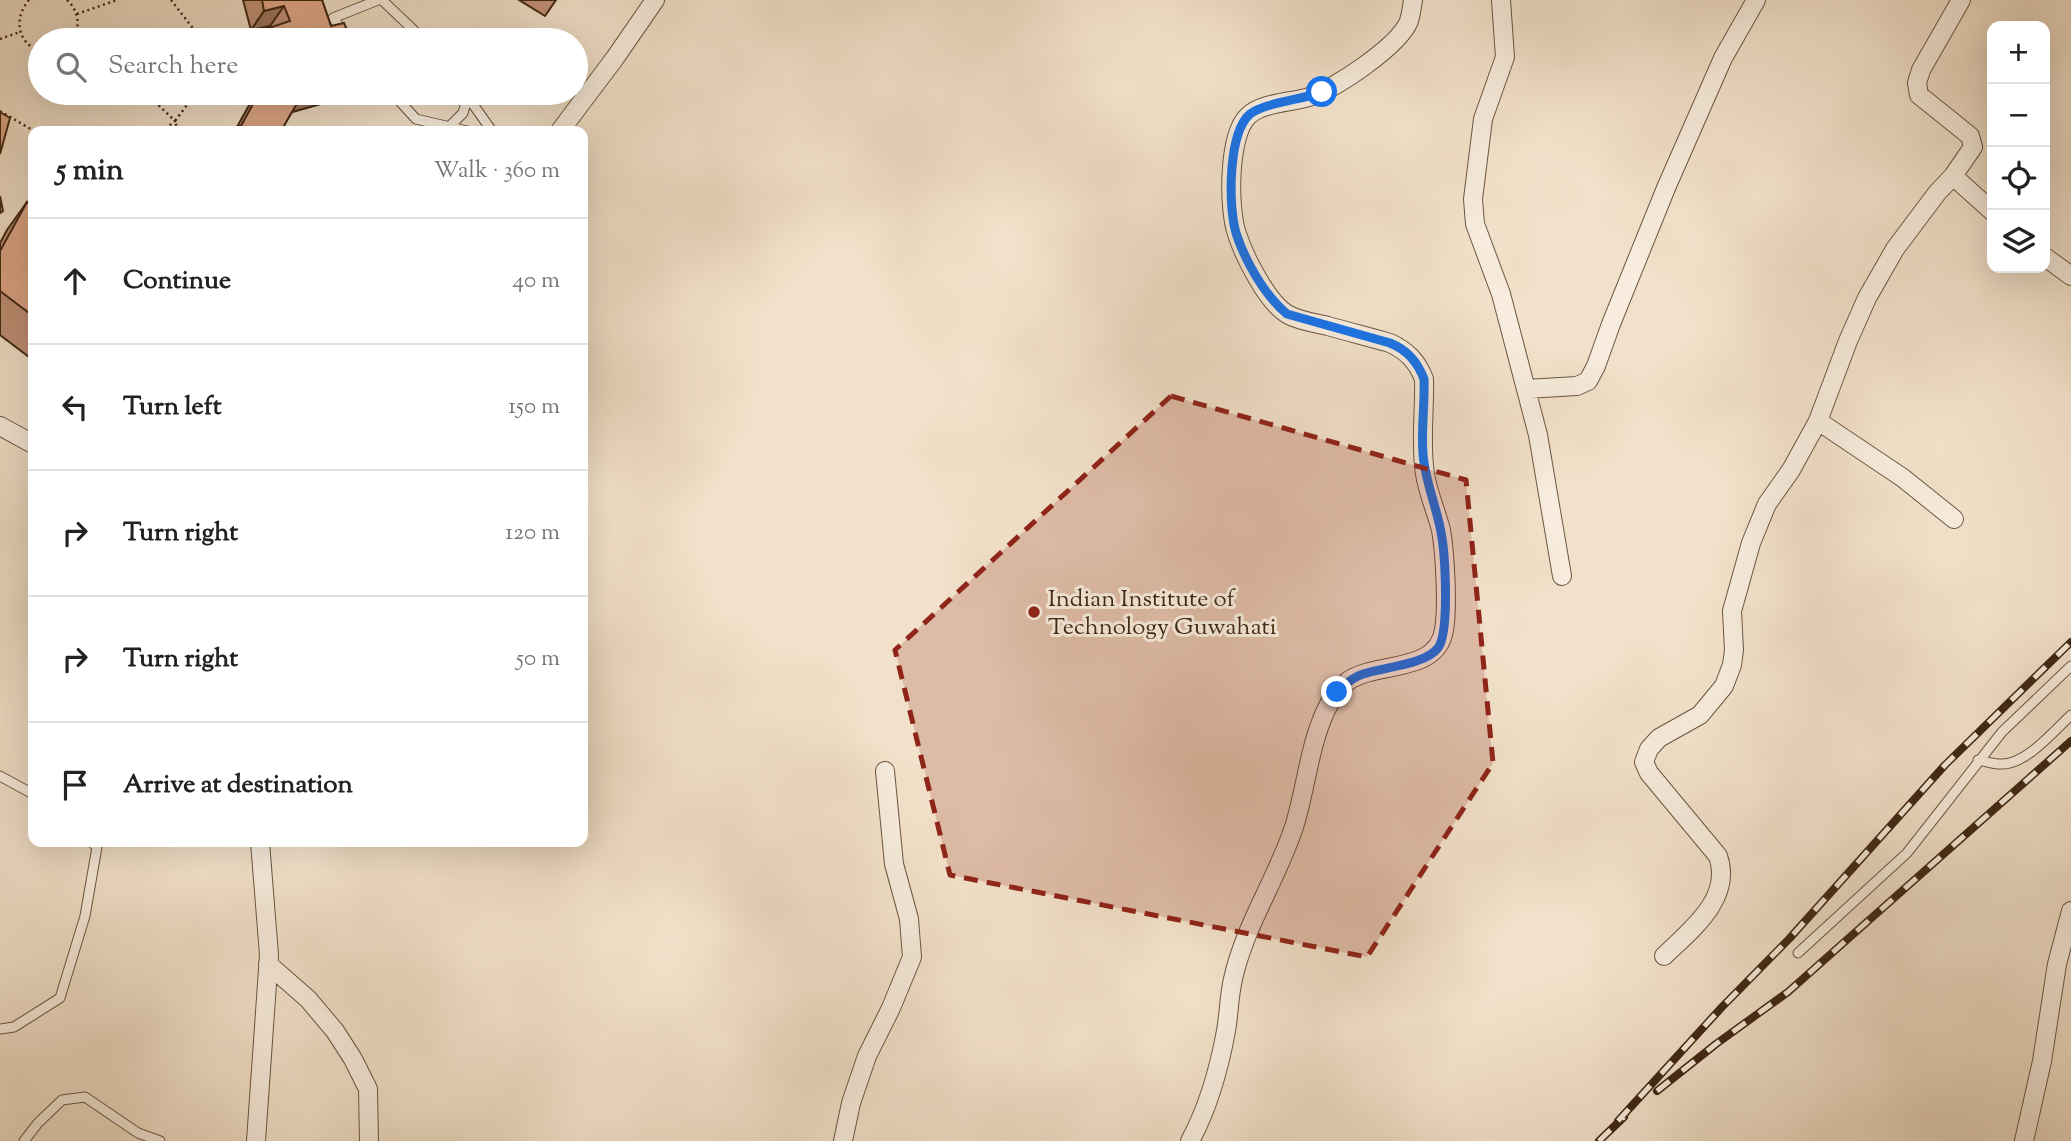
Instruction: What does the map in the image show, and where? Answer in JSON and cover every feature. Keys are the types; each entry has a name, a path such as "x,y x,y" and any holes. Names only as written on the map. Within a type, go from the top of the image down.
{"street":[{"path":"588,94 655,0"},
{"path":"1190,1141 1209,1098 1220,1057 1227,1029 1233,978 1241,950 1294,826 1319,726 1327,708 1337,692 1361,674 1429,655 1438,648 1445,629 1444,550 1425,475 1422,450 1424,379 1420,368 1404,349 1298,319 1278,307 1247,257 1236,233 1232,205 1236,136 1248,116 1257,110 1322,92 1357,70 1401,33 1409,22 1413,0"},
{"path":"1502,0 1505,57 1483,119 1473,199 1475,224 1501,294 1526,389 1546,479 1562,576"},
{"path":"1526,389 1577,386 1588,381 1665,188 1723,58 1756,0"},
{"path":"1664,956 1707,915 1723,869 1717,856 1649,773 1644,762 1649,749 1659,738 1700,715 1724,686 1734,650 1732,611 1751,543 1768,504 1791,470 1818,421 1867,298 1895,249 1973,147 1970,136 1919,95 1917,83 1921,70 1961,0"},
{"path":"564,126 580,105"},
{"path":"1953,176 1991,210"},
{"path":"2050,261 2071,276"},
{"path":"1818,421 1903,478 1954,519"},
{"path":"0,426 28,441"},
{"path":"844,1141 851,1103 867,1056 912,957 909,919 894,864 885,771"},
{"path":"256,1141 268,964 260,847"},
{"path":"2024,1141 2042,1061 2057,964 2071,911"},
{"path":"268,964 308,999 335,1031 353,1059 368,1089 369,1141"}],"lane":[{"path":"341,28 333,18 380,0 411,28"},
{"path":"403,105 416,119 445,126"},
{"path":"450,126 463,113 465,105"},
{"path":"474,105 489,126"},
{"path":"1798,953 1907,853 2002,732 2071,666"},
{"path":"1978,760 2001,765 2014,763 2026,756 2071,715"},
{"path":"0,776 28,791"},
{"path":"0,1029 15,1027 60,998 85,916 97,847"},
{"path":"24,1141 62,1100 85,1097 138,1133 160,1141"}],"path":[{"path":"28,43 20,32 18,20 22,8 29,0"},
{"path":"67,0 77,13 77,28"},
{"path":"77,13 117,0"},
{"path":"172,0 193,28"},
{"path":"0,39 20,32"},
{"path":"158,105 175,121 176,126"},
{"path":"168,126 187,105"},
{"path":"0,111 28,127"}],"highlighted area":[{"path":"1171,396 1466,480 1493,763 1367,957 950,875 895,650"}],"building":[{"path":"262,0 322,0 331,26 344,23 346,28 269,28 290,21 284,6 264,11"},
{"path":"252,105 296,105 284,126 241,126"},
{"path":"0,112 10,118 0,154"},
{"path":"27,202 28,312 0,291 0,251"}],"railway":[{"path":"1618,1121 1722,1007 1789,939 1945,765 2071,642"},
{"path":"1657,1091 1788,992 2071,741"},
{"path":"1599,1141 1624,1117"}],"place":[{"name":"Indian Institute of Technology Guwahati","path":"1034,612"}],"route":[{"path":"1322,92 1257,110 1242,123 1236,136 1234,151 1232,205 1236,233 1269,295 1287,314 1390,343 1404,349 1420,368 1424,379 1422,450 1425,475 1444,550 1445,629 1438,648 1414,662 1361,674 1337,692"}]}
